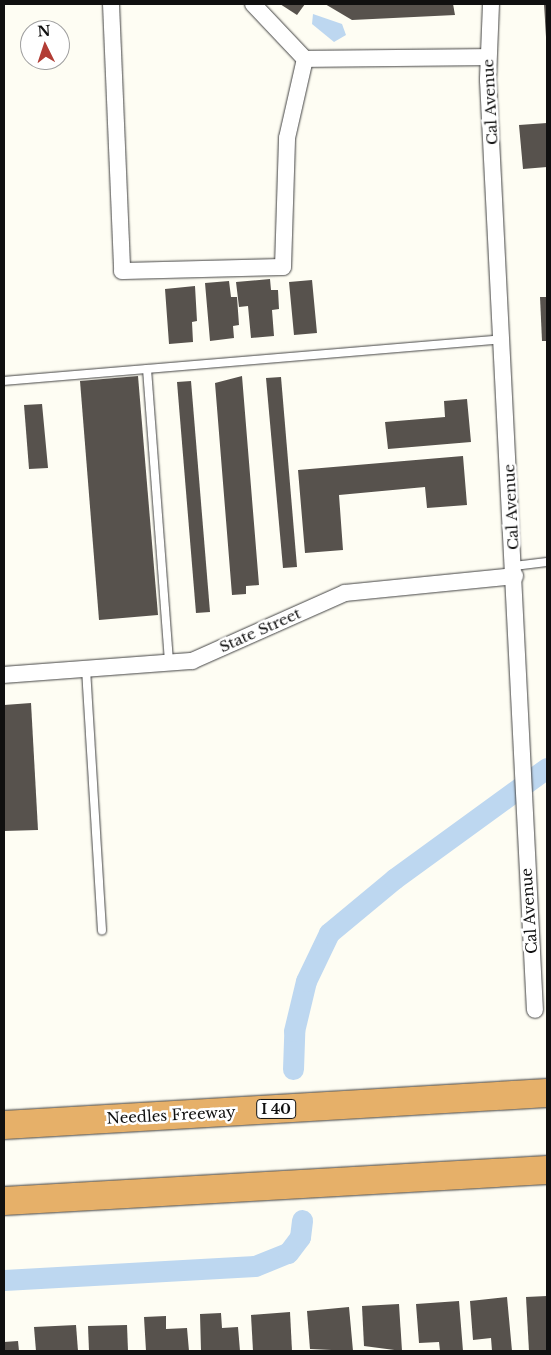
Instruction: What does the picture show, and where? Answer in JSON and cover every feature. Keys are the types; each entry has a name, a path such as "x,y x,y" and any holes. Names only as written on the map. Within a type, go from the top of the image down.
{"highway":[{"name":"Needles Freeway","path":"4,1125 547,1093"},
{"path":"4,1201 547,1170"}],"street":[{"path":"111,4 122,271 283,267 287,138 305,59"},
{"path":"253,4 305,59 487,57"},
{"name":"Cal Avenue","path":"491,4 487,57 515,571 535,1010"},
{"name":"State Street","path":"4,675 192,661 344,593 515,571"}],"lane":[{"path":"4,381 503,339"},
{"path":"148,369 169,662"},
{"path":"515,571 547,562"},
{"path":"86,669 102,931"}],"water":[{"path":"313,14 342,24 346,35 334,42 312,24"}],"building":[{"path":"280,4 305,4 297,15"},
{"path":"325,4 453,4 455,15 352,20"},
{"path":"544,4 547,4 547,37 546,37"},
{"path":"547,123 547,167 523,169 519,125"},
{"path":"270,279 271,290 278,290 279,309 272,310 274,336 251,338 248,306 239,307 236,282"},
{"path":"312,280 317,333 294,335 289,282"},
{"path":"229,281 231,297 237,297 239,325 233,326 234,338 210,341 205,283"},
{"path":"195,286 197,321 192,322 193,342 169,344 165,289"},
{"path":"540,297 547,297 547,341 542,341"},
{"path":"138,376 158,615 99,620 80,381"},
{"path":"242,376 259,585 246,586 246,594 232,595 215,383"},
{"path":"281,377 297,567 283,568 266,378"},
{"path":"191,381 210,612 196,613 177,382"},
{"path":"467,399 471,442 388,449 385,422 445,417 444,401"},
{"path":"42,404 48,468 29,469 24,405"},
{"path":"463,456 467,505 427,508 425,487 339,495 343,550 305,553 298,470"},
{"path":"31,703 38,830 4,831 4,705"},
{"path":"547,1296 547,1351 529,1351 526,1297"},
{"path":"507,1297 512,1351 492,1351 491,1338 473,1340 470,1301"},
{"path":"459,1301 463,1351 440,1351 439,1342 419,1343 416,1304"},
{"path":"399,1304 402,1351 364,1346 362,1306"},
{"path":"349,1307 353,1351 310,1349 307,1311"},
{"path":"290,1312 292,1351 253,1351 251,1315"},
{"path":"221,1313 222,1328 238,1327 240,1351 201,1351 200,1314"},
{"path":"166,1316 166,1329 187,1328 189,1351 146,1351 144,1317"},
{"path":"76,1325 78,1351 36,1351 34,1327"},
{"path":"127,1325 128,1351 89,1351 88,1326"},
{"path":"18,1341 19,1351 4,1351 4,1342"}],"waterway":[{"path":"293,1069 294,1031 306,981 329,933 394,879 547,768"},
{"path":"4,1280 255,1266 288,1253 300,1237 302,1220"}]}
